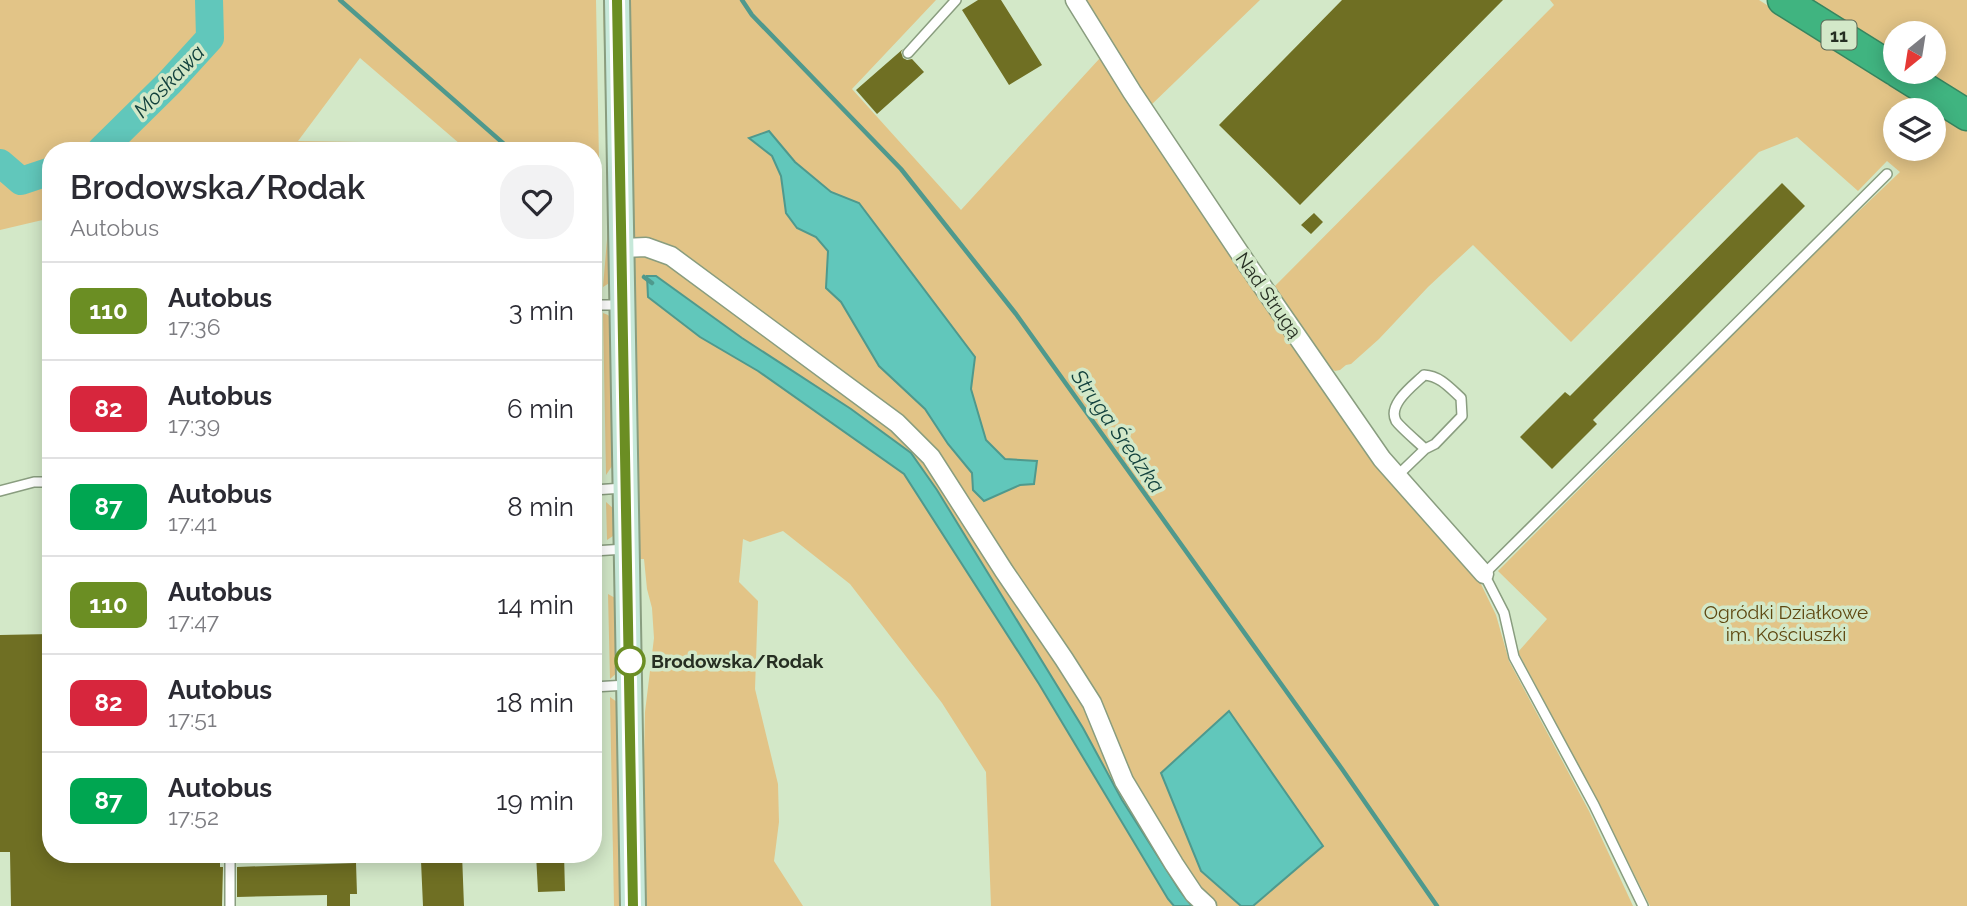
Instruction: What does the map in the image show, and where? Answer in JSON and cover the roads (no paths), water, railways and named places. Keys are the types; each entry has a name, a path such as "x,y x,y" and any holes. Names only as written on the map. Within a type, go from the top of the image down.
{"highway":[{"name":"11","path":"1783,0 1883,62"},
{"name":"11","path":"1918,84 1967,115"}],"street":[{"path":"617,0 633,906"},
{"name":"Nad Strugą","path":"1075,0 1132,92 1239,252 1382,459 1484,574"},
{"path":"623,245 646,247 671,256 897,424 931,457 1092,703 1124,781 1174,864 1194,894 1207,906"}],"lane":[{"path":"908,53 956,0"},
{"path":"1643,906 1594,805 1514,657 1504,613 1484,574 1887,174"},
{"path":"602,303 624,298"},
{"path":"1397,476 1425,449 1435,444 1462,416 1461,398 1442,380 1424,375 1401,398 1394,410 1396,421 1425,449"},
{"path":"0,491 42,482"},
{"path":"602,489 626,487"},
{"path":"602,549 627,549"},
{"path":"602,686 629,684"},
{"path":"230,863 230,906"}],"water":[{"path":"769,131 795,162 831,192 859,203 975,357 971,389 986,440 1005,459 1037,461 1034,484 1020,485 984,501 973,490 972,473 948,444 925,409 879,366 841,302 826,288 828,251 816,237 797,228 786,213 781,176 772,156 749,138"},
{"path":"647,276 656,276 911,453 937,490 1083,728 1122,800 1192,906 1174,906 1168,899 1039,684 904,474 758,371 700,337 648,297"},
{"path":"1229,711 1323,846 1253,906 1241,906 1201,871 1161,773"}],"waterway":[{"name":"Moskawa","path":"109,142 210,38 209,0"},
{"path":"340,0 502,142"},
{"name":"Struga Średzka","path":"742,0 752,15 901,169 1016,314 1437,906"},
{"name":"Moskawa","path":"0,163 21,181 42,174"},
{"path":"644,277 652,283"}],"place":[{"name":"Brodowska/Rodak","path":"630,661"}],"park label":[{"name":"Ogródki Działkowe im. Kościuszki","path":"1786,623"}]}
